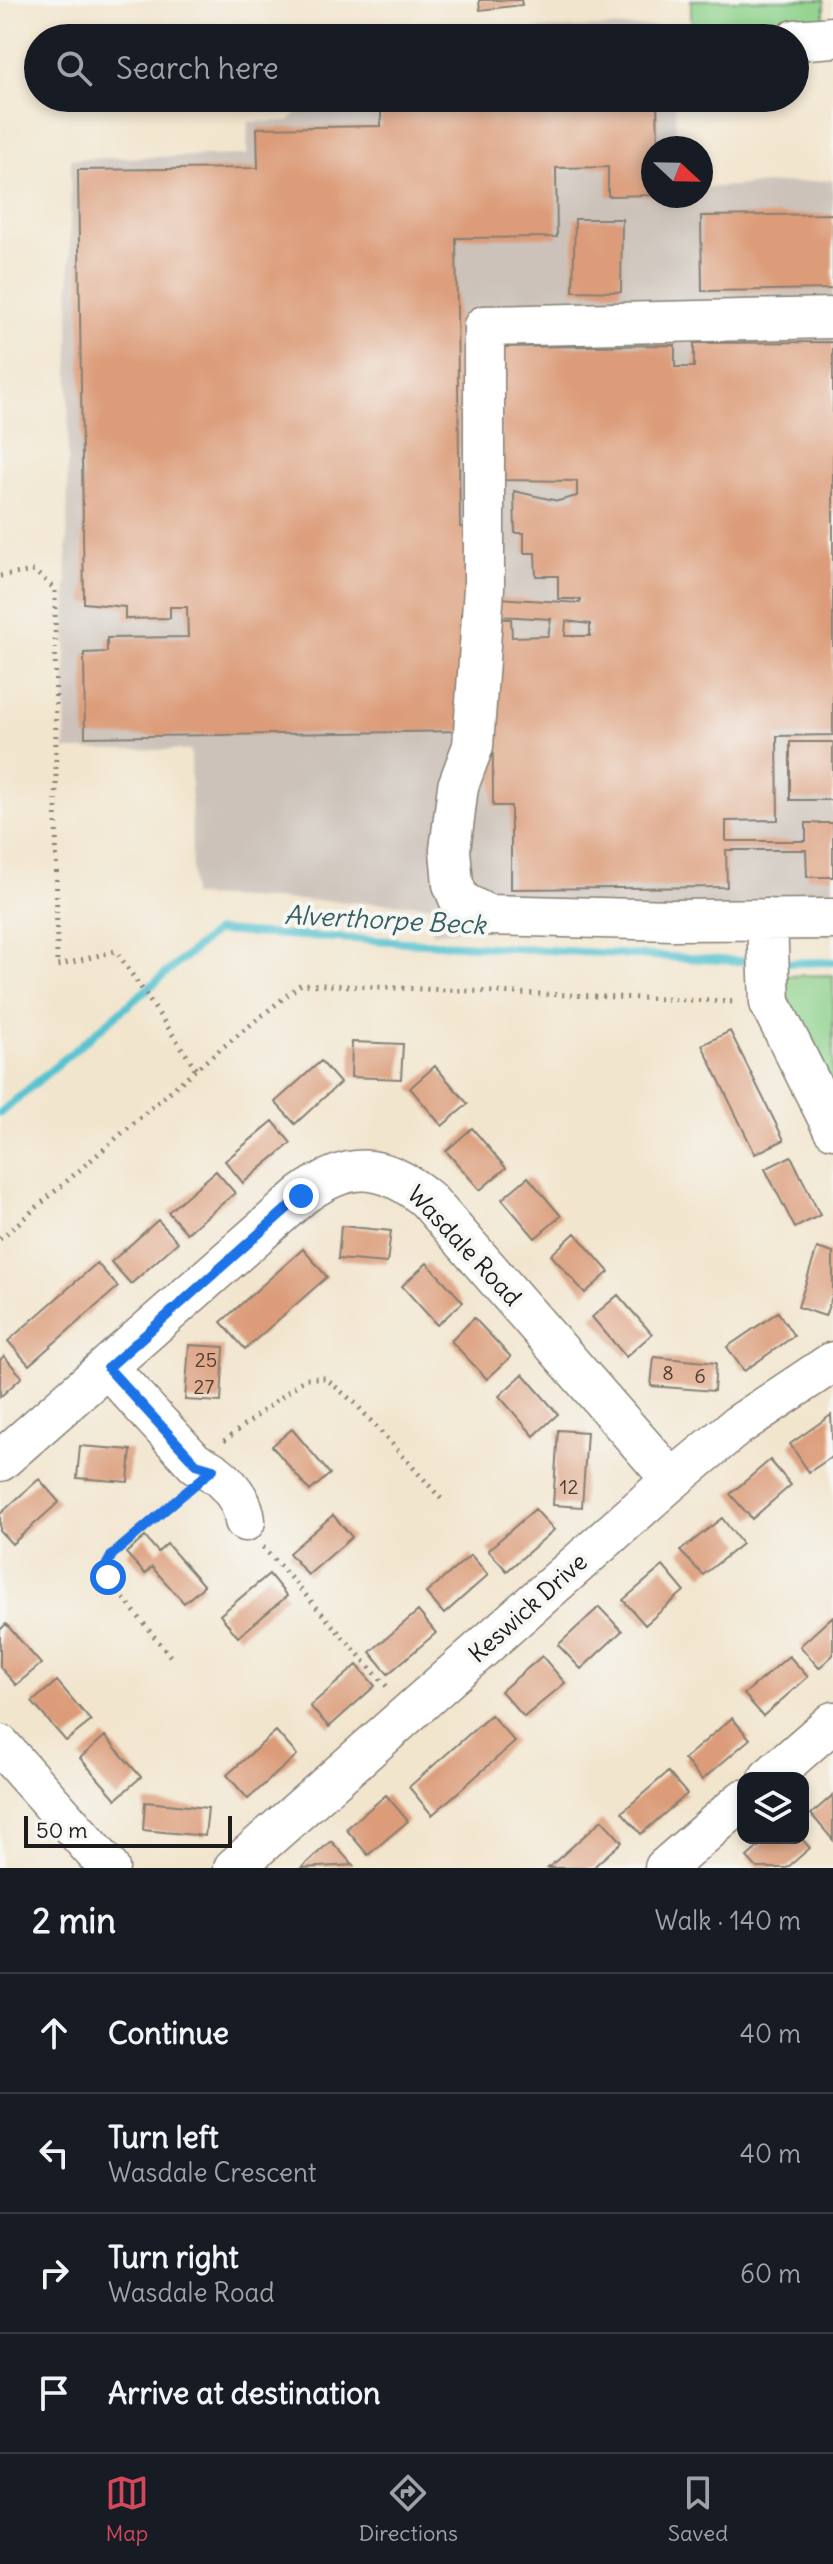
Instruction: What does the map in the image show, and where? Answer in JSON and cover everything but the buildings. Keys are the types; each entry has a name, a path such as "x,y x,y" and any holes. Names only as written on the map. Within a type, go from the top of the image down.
{"street":[{"path":"809,39 833,37"},
{"path":"833,318 484,326 484,588 473,746 458,786 450,850 453,884 460,901 487,915 768,963 833,919"},
{"path":"768,963 803,1068 833,1128"},
{"name":"Wasdale Road","path":"0,1461 324,1179 344,1172 388,1174 407,1183 442,1215 672,1480"},
{"name":"Keswick Drive","path":"234,1868 672,1480 737,1426 833,1362"},
{"path":"108,1368 244,1506 245,1521"},
{"path":"776,1772 833,1722"},
{"path":"6,1764 109,1868"},
{"path":"665,1868 737,1805"}],"path":[{"path":"0,576 34,571 55,589 57,966 116,951 196,1069"},
{"path":"0,1239 196,1069 301,984 768,963"},
{"path":"170,1656 121,1596 108,1577 107,1564 112,1555 204,1466 290,1388 306,1378 325,1378 355,1403 444,1502"},
{"path":"245,1521 259,1542 411,1713"}],"shaded area":[{"path":"298,112 675,112 676,136 641,136 641,208 713,208 713,187 833,180 833,935 540,920 432,933 432,905 192,896 191,750 65,750 71,159 247,155 248,122 289,121"}],"green space":[{"path":"691,0 824,0 824,28 809,28 809,24 691,24"},
{"path":"833,975 833,1128 780,976"}],"waterway":[{"name":"Alverthorpe Beck","path":"0,1113 216,931 756,962"},
{"name":"Alverthorpe Beck","path":"778,963 833,962"}],"route":[{"path":"108,1577 107,1564 112,1555 213,1469 196,1464 108,1368 301,1196"}]}
